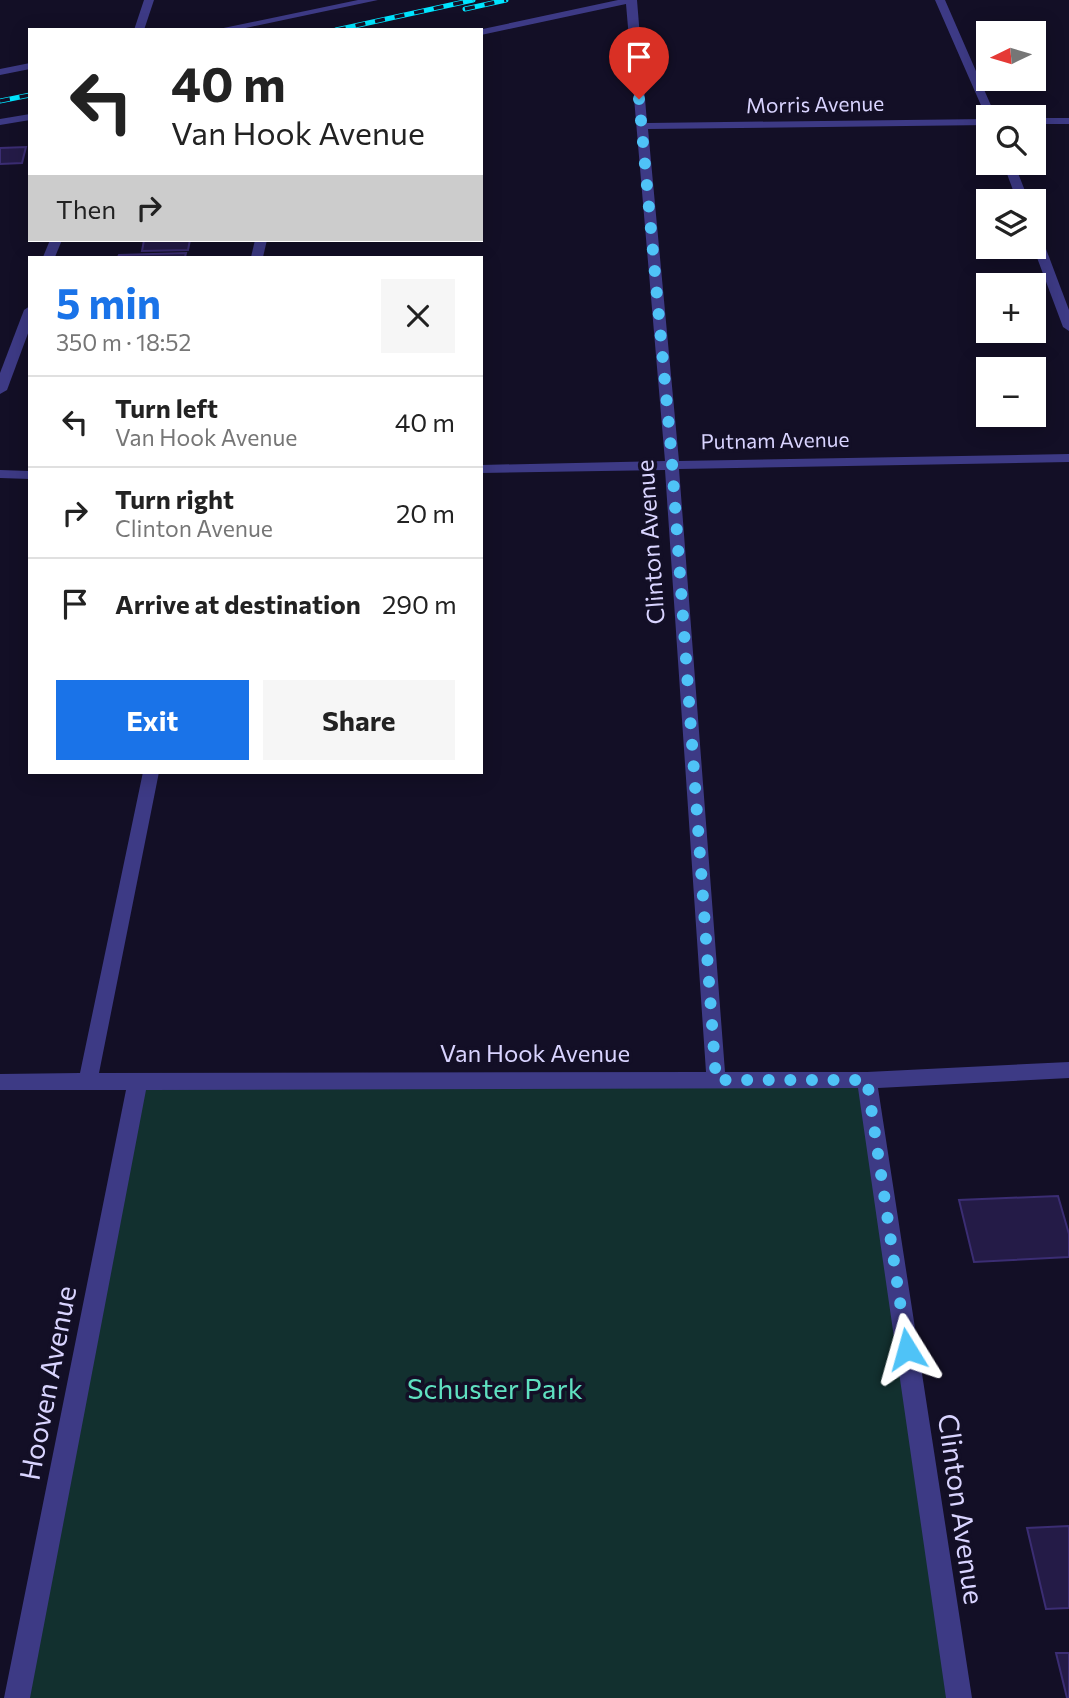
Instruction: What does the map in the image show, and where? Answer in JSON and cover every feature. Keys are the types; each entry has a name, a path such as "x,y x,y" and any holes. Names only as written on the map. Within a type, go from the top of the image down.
{"street":[{"path":"140,28 149,0"},
{"path":"229,28 373,0"},
{"path":"483,32 632,0"},
{"name":"Clinton Avenue","path":"632,0 672,464 716,1080"},
{"path":"940,0 987,105"},
{"path":"0,72 28,66"},
{"path":"0,122 28,117"},
{"path":"1046,121 1069,121"},
{"name":"Morris Avenue","path":"641,127 976,122"},
{"path":"1044,259 1069,327"},
{"path":"0,390 28,315"},
{"name":"Putnam Avenue","path":"483,469 1069,457"},
{"path":"0,474 28,475"},
{"path":"88,1081 151,774"},
{"name":"Van Hook Avenue","path":"0,1082 867,1080 1069,1070"},
{"name":"Hooven Avenue","path":"17,1698 138,1080"},
{"name":"Clinton Avenue","path":"867,1080 959,1698"}],"green space":[{"name":"Schuster Park","path":"138,1080 867,1080 959,1698 17,1698"}],"building":[{"path":"26,147 22,163 0,164 0,148"},
{"path":"144,242 190,242 188,250 142,251"},
{"path":"186,253 185,256 119,255"},
{"path":"1058,1196 1069,1234 1069,1257 974,1262 959,1200"},
{"path":"1069,1526 1069,1608 1046,1609 1027,1528"},
{"path":"1056,1653 1069,1653 1069,1698 1067,1698"}],"railway":[{"path":"345,28 473,0"},
{"path":"465,9 506,0"},
{"path":"0,101 28,95"}],"route":[{"path":"639,99 671,449 716,1080 867,1080 907,1349"}]}
